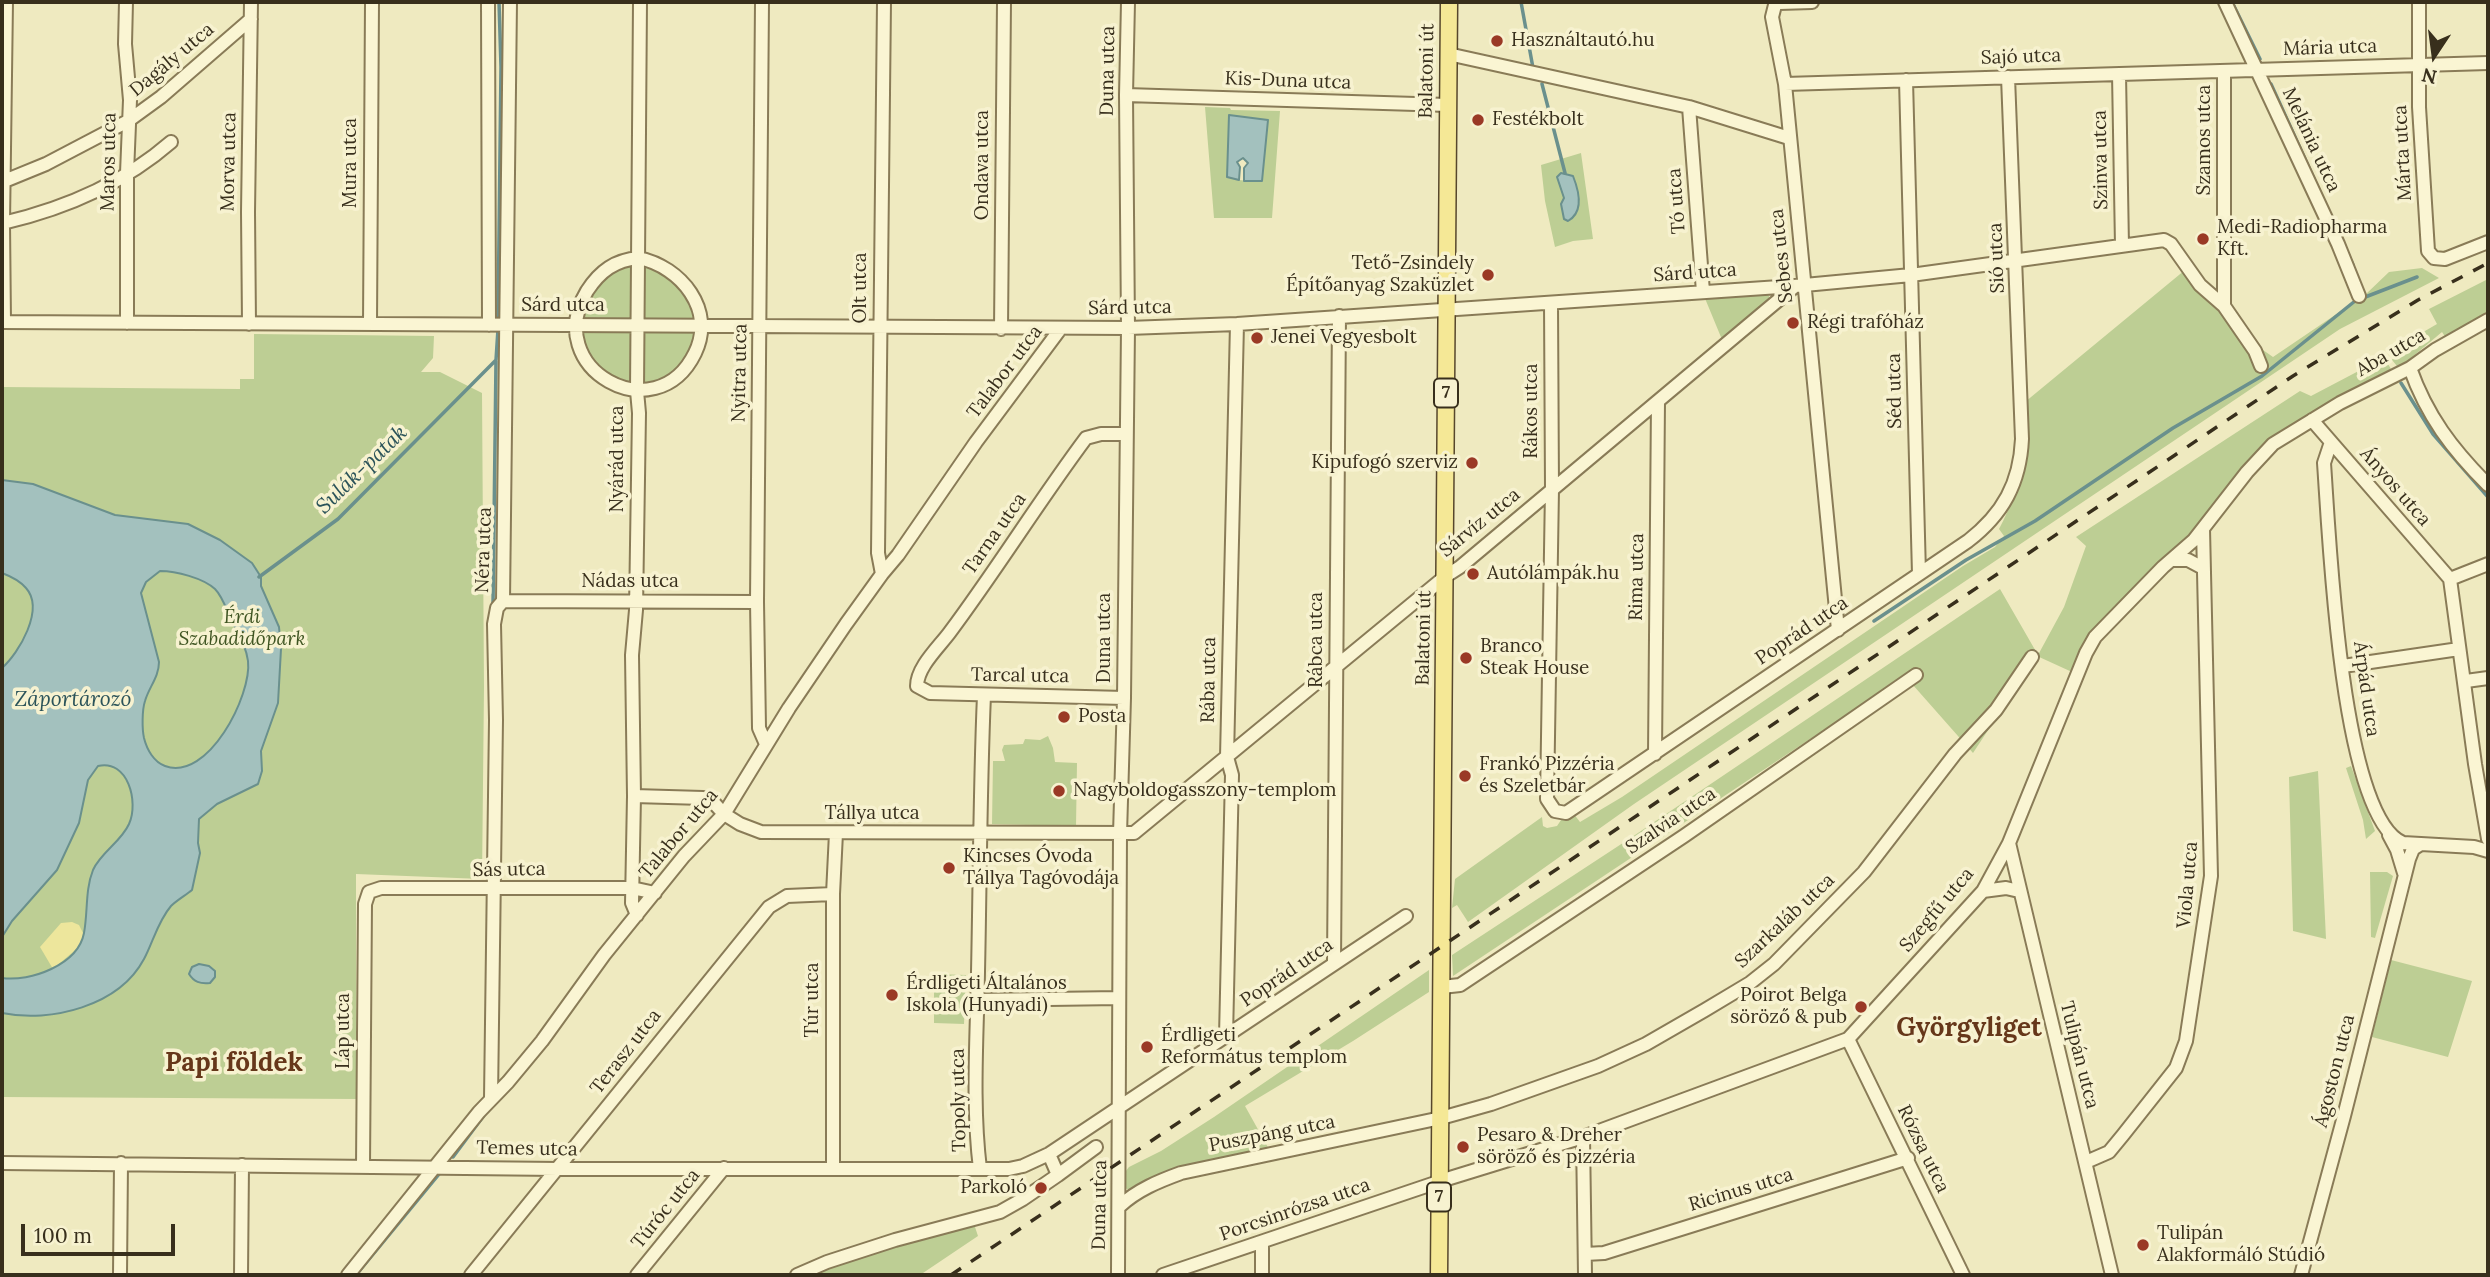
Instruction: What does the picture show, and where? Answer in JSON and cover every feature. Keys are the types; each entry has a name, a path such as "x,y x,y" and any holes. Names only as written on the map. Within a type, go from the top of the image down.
{"main road":[{"name":"Balatoni út","path":"1439,1275 1449,2"}],"street":[{"path":"3,322 6,2"},
{"name":"Maros utca","path":"126,2 125,44 130,87 127,323"},
{"name":"Morva utca","path":"248,324 251,2"},
{"name":"Mura utca","path":"370,324 372,2"},
{"path":"488,2 489,325"},
{"name":"Néra utca","path":"491,1098 496,720 494,624 497,608 503,601 510,2"},
{"name":"Nyárád utca","path":"637,915 632,903 632,655 636,601 639,413 640,2"},
{"name":"Nyitra utca","path":"762,2 757,602 759,728 766,744"},
{"name":"Olt utca","path":"882,574 878,553 884,2"},
{"name":"Ondava utca","path":"1001,328 1004,2"},
{"name":"Duna utca","path":"1118,1275 1120,834 1128,328 1128,2"},
{"name":"Sebes utca","path":"1812,2 1779,3 1775,5 1772,17 1785,84 1799,286 1838,630"},
{"name":"Melánia utca","path":"2225,2 2338,244 2359,296"},
{"name":"Márta utca","path":"2419,2 2427,247 2430,256 2445,259 2488,242"},
{"name":"Dagály utca","path":"3,182 46,164 128,121 161,97 251,19"},
{"path":"1448,54 1689,107 1789,138"},
{"name":"Mária utca","path":"2257,70 2488,63"},
{"name":"Sajó utca","path":"1785,84 2257,70"},
{"name":"Szamos utca","path":"2224,71 2224,306"},
{"name":"Szinva utca","path":"2119,74 2122,246"},
{"name":"Sió utca","path":"2008,77 2022,439"},
{"name":"Séd utca","path":"1906,80 1919,575"},
{"name":"Kis-Duna utca","path":"1126,94 1448,105"},
{"name":"Tó utca","path":"1689,107 1703,292"},
{"path":"3,223 68,203 127,173 171,142"},
{"name":"Sárd utca","path":"3,322 1001,328 1128,328 1237,324 1799,286 1911,275 2168,241 2200,285 2224,306"},
{"path":"639,258 658,263 683,282 699,307 702,327 695,355 683,371 658,387 637,391 609,383 594,370 578,345 575,326 584,298 599,275 610,265 639,258"},
{"name":"Sárvíz utca","path":"1120,834 1141,830 1336,665 1446,576 1461,567 1799,286"},
{"name":"Rákos utca","path":"1551,303 1552,489 1547,799 1555,811"},
{"path":"2224,306 2255,351 2262,366"},
{"name":"Rábca utca","path":"1334,964 1339,316"},
{"name":"Aba utca","path":"2312,420 2410,368 2435,350 2488,320"},
{"name":"Rába utca","path":"1226,1037 1232,775 1227,757 1237,324"},
{"name":"Talabor utca","path":"348,1275 491,1098 542,1041 604,955 708,829 724,814 766,744 882,574 1061,328"},
{"path":"2410,368 2418,390 2447,440 2488,485"},
{"name":"Rima utca","path":"1655,754 1658,401"},
{"name":"Ányos utca","path":"2312,420 2450,579"},
{"name":"Szegfű utca","path":"1439,1182 1583,1137 1848,1040 1983,891 2009,843 2086,653 2095,637 2203,529 2259,458 2287,433 2312,420"},
{"name":"Tarna utca","path":"917,686 917,680 925,665 1086,438 1101,434 1125,434"},
{"name":"Poprád utca","path":"1555,811 1566,813 1573,810 1968,541 2000,511 2011,493 2019,469 2022,439"},
{"name":"Árpád utca","path":"2331,442 2324,463 2343,666 2355,751 2363,778 2385,828"},
{"name":"Viola utca","path":"2086,1163 2109,1152 2123,1135 2176,1068 2186,1041 2211,876 2203,529"},
{"path":"2173,560 2188,560 2203,568"},
{"path":"2488,564 2450,579 2488,839"},
{"name":"Nádas utca","path":"503,601 757,602"},
{"path":"2343,666 2459,649"},
{"name":"Szarkaláb utca","path":"1441,1118 1566,1079 1598,1066 1646,1044 1750,983 1774,964 1864,872 1955,754 1996,710 2032,657"},
{"name":"Szalvia utca","path":"1442,987 1460,985 1684,836 1916,675"},
{"path":"2466,681 2488,678"},
{"name":"Tarcal utca","path":"917,686 930,693 1124,698"},
{"name":"Topoly utca","path":"980,1169 976,1131 979,833 984,695"},
{"name":"Tállya utca","path":"634,796 703,798 714,803 724,814 740,824 761,832 1120,834"},
{"path":"2385,828 2403,843 2474,847 2488,851"},
{"path":"2385,828 2397,850 2404,877"},
{"name":"Túr utca","path":"833,1168 836,833"},
{"name":"Tulipán utca","path":"2009,843 2112,1275"},
{"name":"Ágoston utca","path":"2301,1275 2404,877 2411,853 2421,844"},
{"name":"Sás utca","path":"366,897 374,889 381,888 632,888 655,893"},
{"path":"1983,891 2006,888 2019,891"},
{"name":"Terasz utca","path":"471,1275 741,938 769,907 787,896 834,894"},
{"name":"Láp utca","path":"363,1166 366,897"},
{"name":"Poprád utca","path":"1120,1107 1406,916"},
{"path":"978,1000 1119,998"},
{"name":"Rózsa utca","path":"1848,1040 1908,1158 1961,1275"},
{"name":"Temes utca","path":"2,1163 558,1169 1009,1169 1023,1166 1049,1154 1120,1107"},
{"name":"Puszpáng utca","path":"1120,1206 1147,1186 1190,1170 1441,1118"},
{"path":"1583,1137 1586,1275"},
{"path":"797,1275 827,1262 895,1240 1000,1212 1023,1199 1096,1147"},
{"path":"1049,1154 1058,1175"},
{"name":"Ricinus utca","path":"1586,1254 1604,1254 1908,1158"},
{"path":"120,1275 121,1163"},
{"path":"241,1275 242,1165"},
{"name":"Túróc utca","path":"638,1275 724,1168"},
{"name":"Porcsinrózsa utca","path":"1164,1275 1439,1182"},
{"path":"1262,1242 1262,1275"}],"green space":[{"path":"1205,107 1280,111 1272,218 1214,218","holes":["1229,115 1259,182 1227,177"]},
{"path":"1581,153 1593,239 1573,241 1555,247 1545,201 1541,165"},
{"path":"639,258 689,289 701,336 667,383 609,383 576,336 594,280"},
{"path":"2422,268 2439,278 2340,329 1634,804 1468,922 1457,905 1452,908 1455,879 1542,817 1543,826 1547,828 1557,826 1563,817 1573,813 1580,822 1622,797 1995,547 2004,536 1999,529 2017,482 2025,402 2185,270 2223,309 2254,353 2263,350 2273,357 2366,294 2389,272"},
{"path":"2488,279 2488,314 2446,338 2442,332 2405,363 2397,366 2392,360 2401,345 2437,324 2429,309"},
{"path":"1766,293 1769,302 1723,342 1704,296"},
{"name":"Érdi Szabadidőpark","path":"254,334 434,336 433,358 421,372 440,372 482,393 482,879 356,874 356,1099 2,1097 2,387 240,389 240,379 254,379"},
{"path":"2382,361 2391,369 2386,376 2287,431 2224,496 2072,672 2037,656 1973,753 1905,676 1453,976 1452,955 2000,589 2038,655 2064,607 2086,546 2076,537 2300,391 2311,396"},
{"path":"1048,736 1055,762 1077,763 1076,826 992,824 993,761 1005,761 1002,750 1004,745 1023,744 1025,739 1040,740"},
{"path":"2351,766 2375,831 2366,839 2363,820 2346,768"},
{"path":"2318,771 2326,939 2293,931 2289,777"},
{"path":"2370,872 2387,872 2393,876 2375,938 2371,937"},
{"path":"2391,960 2472,981 2448,1057 2372,1037"},
{"path":"1429,970 1429,992 1245,1106 1275,1160 1180,1180 1178,1170 1131,1191 1125,1188 1125,1172 1129,1167 1161,1151 1214,1117"},
{"path":"934,974 966,975 964,1024 934,1023"},
{"path":"971,1215 978,1236 920,1275 788,1275 826,1257"}],"sand":[{"path":"72,922 79,925 84,935 80,946 53,969 40,947 61,923"}],"water":[{"path":"1229,115 1268,120 1262,181 1244,181 1244,168 1248,163 1243,158 1237,162 1240,167 1239,180 1227,177"},
{"path":"1561,173 1573,176 1578,194 1578,207 1568,221 1564,219 1561,204 1564,198 1557,177"},
{"name":"Záportározó","path":"2,480 33,484 115,515 188,524 220,540 252,563 261,577 261,586 279,627 281,649 278,703 261,751 262,771 258,784 217,804 199,819 200,853 192,890 166,912 144,959 133,975 118,989 101,999 62,1013 2,1013 2,978 13,979 39,974 73,954 84,933 93,870 129,824 133,805 124,775 117,769 98,766 88,780 79,823 57,870 12,921 2,937 2,668 22,642 28,630 33,607 26,588 2,573","holes":["160,571 197,578 215,589 241,639 248,661 243,694 224,732 197,761 181,767 165,766 154,759 147,747 143,730 144,705 159,662 141,593 146,582"]},
{"path":"199,964 209,966 215,971 215,977 210,983 198,982 189,974 192,967"}],"waterway":[{"name":"Sulák-patak","path":"498,322 501,67 499,2"},
{"path":"1521,2 1533,68"},
{"path":"2232,2 2260,59"},
{"path":"1542,84 1565,173"},
{"path":"2271,84 2353,265"},
{"path":"1874,621 1966,560 2035,521 2173,428 2262,376 2355,301 2417,277"},
{"name":"Sulák-patak","path":"259,577 338,519 496,360 498,329"},
{"path":"493,605 496,361"},
{"path":"2401,383 2433,434 2488,497"},
{"name":"Sulák-patak","path":"453,1157 485,1114"},
{"name":"Sulák-patak","path":"356,1275 440,1173"}],"railway":[{"path":"951,1275 2293,376 2418,300 2488,263"}],"place":[{"name":"Használtautó.hu","path":"1497,41"},
{"name":"Festékbolt","path":"1478,120"},
{"name":"Medi-Radiopharma Kft.","path":"2203,239"},
{"name":"Tető-Zsindely Építőanyag Szaküzlet","path":"1488,275"},
{"name":"Régi trafóház","path":"1793,323"},
{"name":"Jenei Vegyesbolt","path":"1257,338"},
{"name":"Kipufogó szerviz","path":"1472,463"},
{"name":"Autólámpák.hu","path":"1473,574"},
{"name":"Branco Steak House","path":"1466,658"},
{"name":"Posta","path":"1064,717"},
{"name":"Frankó Pizzéria és Szeletbár","path":"1465,776"},
{"name":"Nagyboldogasszony-templom","path":"1059,791"},
{"name":"Kincses Óvoda Tállya Tagóvodája","path":"949,868"},
{"name":"Érdligeti Általános Iskola (Hunyadi)","path":"892,995"},
{"name":"Poirot Belga söröző & pub","path":"1861,1007"},
{"name":"Érdligeti Református templom","path":"1147,1047"},
{"name":"Pesaro & Dreher söröző és pizzéria","path":"1463,1147"},
{"name":"Parkoló","path":"1041,1188"},
{"name":"Tulipán Alakformáló Stúdió","path":"2143,1245"}],"district":[{"name":"Györgyliget","path":"1969,1029"},
{"name":"Papi földek","path":"234,1064"}]}
